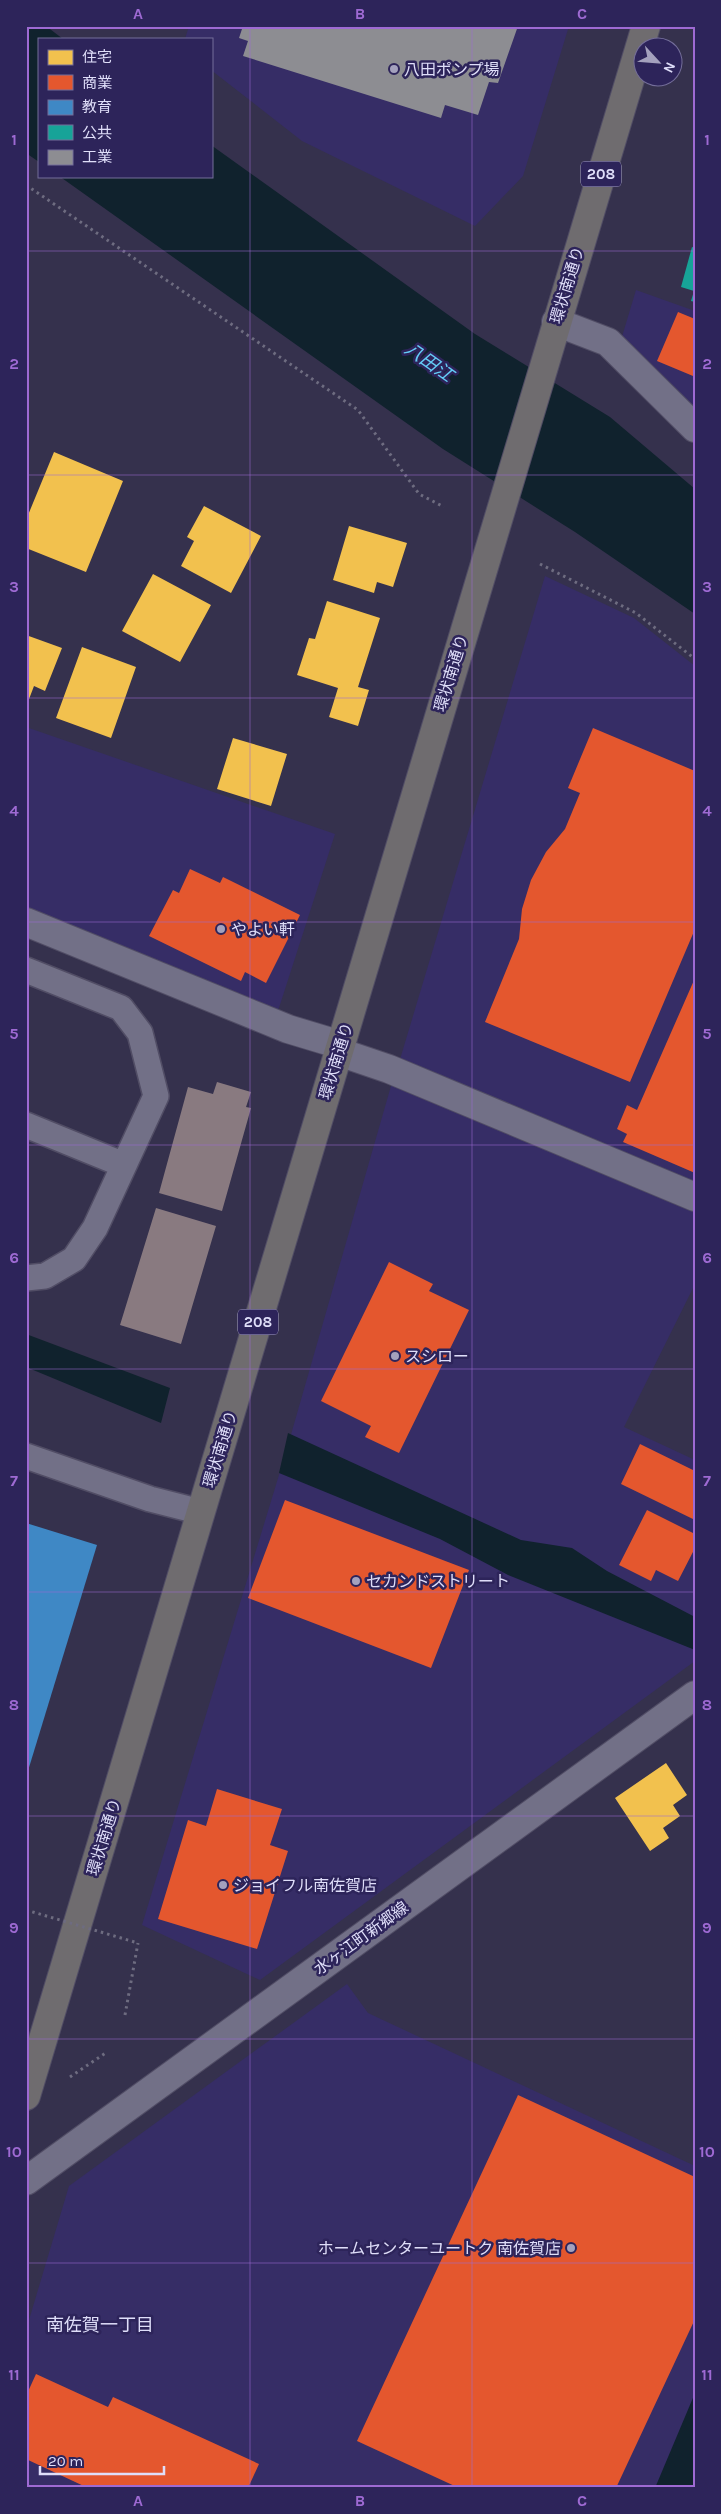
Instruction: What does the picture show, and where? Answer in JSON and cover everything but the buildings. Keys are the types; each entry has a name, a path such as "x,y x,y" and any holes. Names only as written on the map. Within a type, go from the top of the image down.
{"highway":[{"name":"環状南通り","path":"26,2096 646,26"}],"street":[{"path":"556,322 608,342 695,428"},
{"path":"26,922 288,1029 340,1048 695,1197"},
{"name":"水ヶ江町新郷線","path":"26,2181 695,1695"}],"lane":[{"path":"26,970 121,1008 140,1033 156,1096 95,1228 74,1259 45,1276 26,1278"},
{"path":"26,1125 124,1165"},
{"path":"26,1456 150,1499 201,1512"}],"path":[{"path":"26,185 358,410 419,494 444,507"},
{"path":"540,564 636,613 695,659"},
{"path":"26,1910 138,1943 124,2015"}],"shaded area":[{"path":"189,26 569,26 523,176 475,226 302,141 212,71 212,38 185,38"},
{"path":"636,290 695,311 695,407 621,340"},
{"path":"545,576 634,618 695,666 695,1190 398,1066"},
{"path":"26,727 335,834 277,1014 26,913"},
{"path":"393,1079 695,1205 695,1284 624,1427 695,1460 695,1661 260,1980 142,1925 286,1452"},
{"path":"347,1984 368,2013 695,2166 695,2418 667,2488 26,2488 26,2330 69,2186"}],"water":[{"path":"26,26 46,26 62,38 38,38 38,161 26,153"},
{"name":"八田江","path":"212,146 475,334 610,417 695,489 695,614 575,532 443,449 62,178 212,178"},
{"path":"26,1334 170,1388 161,1423 26,1367"},
{"path":"288,1433 521,1540 572,1548 607,1571 695,1617 695,1650 508,1575 440,1539 279,1473"},
{"path":"695,2393 695,2488 655,2488"}],"place":[{"name":"八田ポンプ場","path":"394,69"},
{"name":"やよい軒","path":"221,929"},
{"name":"スシロー","path":"395,1356"},
{"name":"セカンドストリート","path":"356,1581"},
{"name":"ジョイフル南佐賀店","path":"223,1885"},
{"name":"ホームセンターユートク 南佐賀店","path":"571,2248"}],"district":[{"name":"南佐賀一丁目","path":"100,2325"}]}
